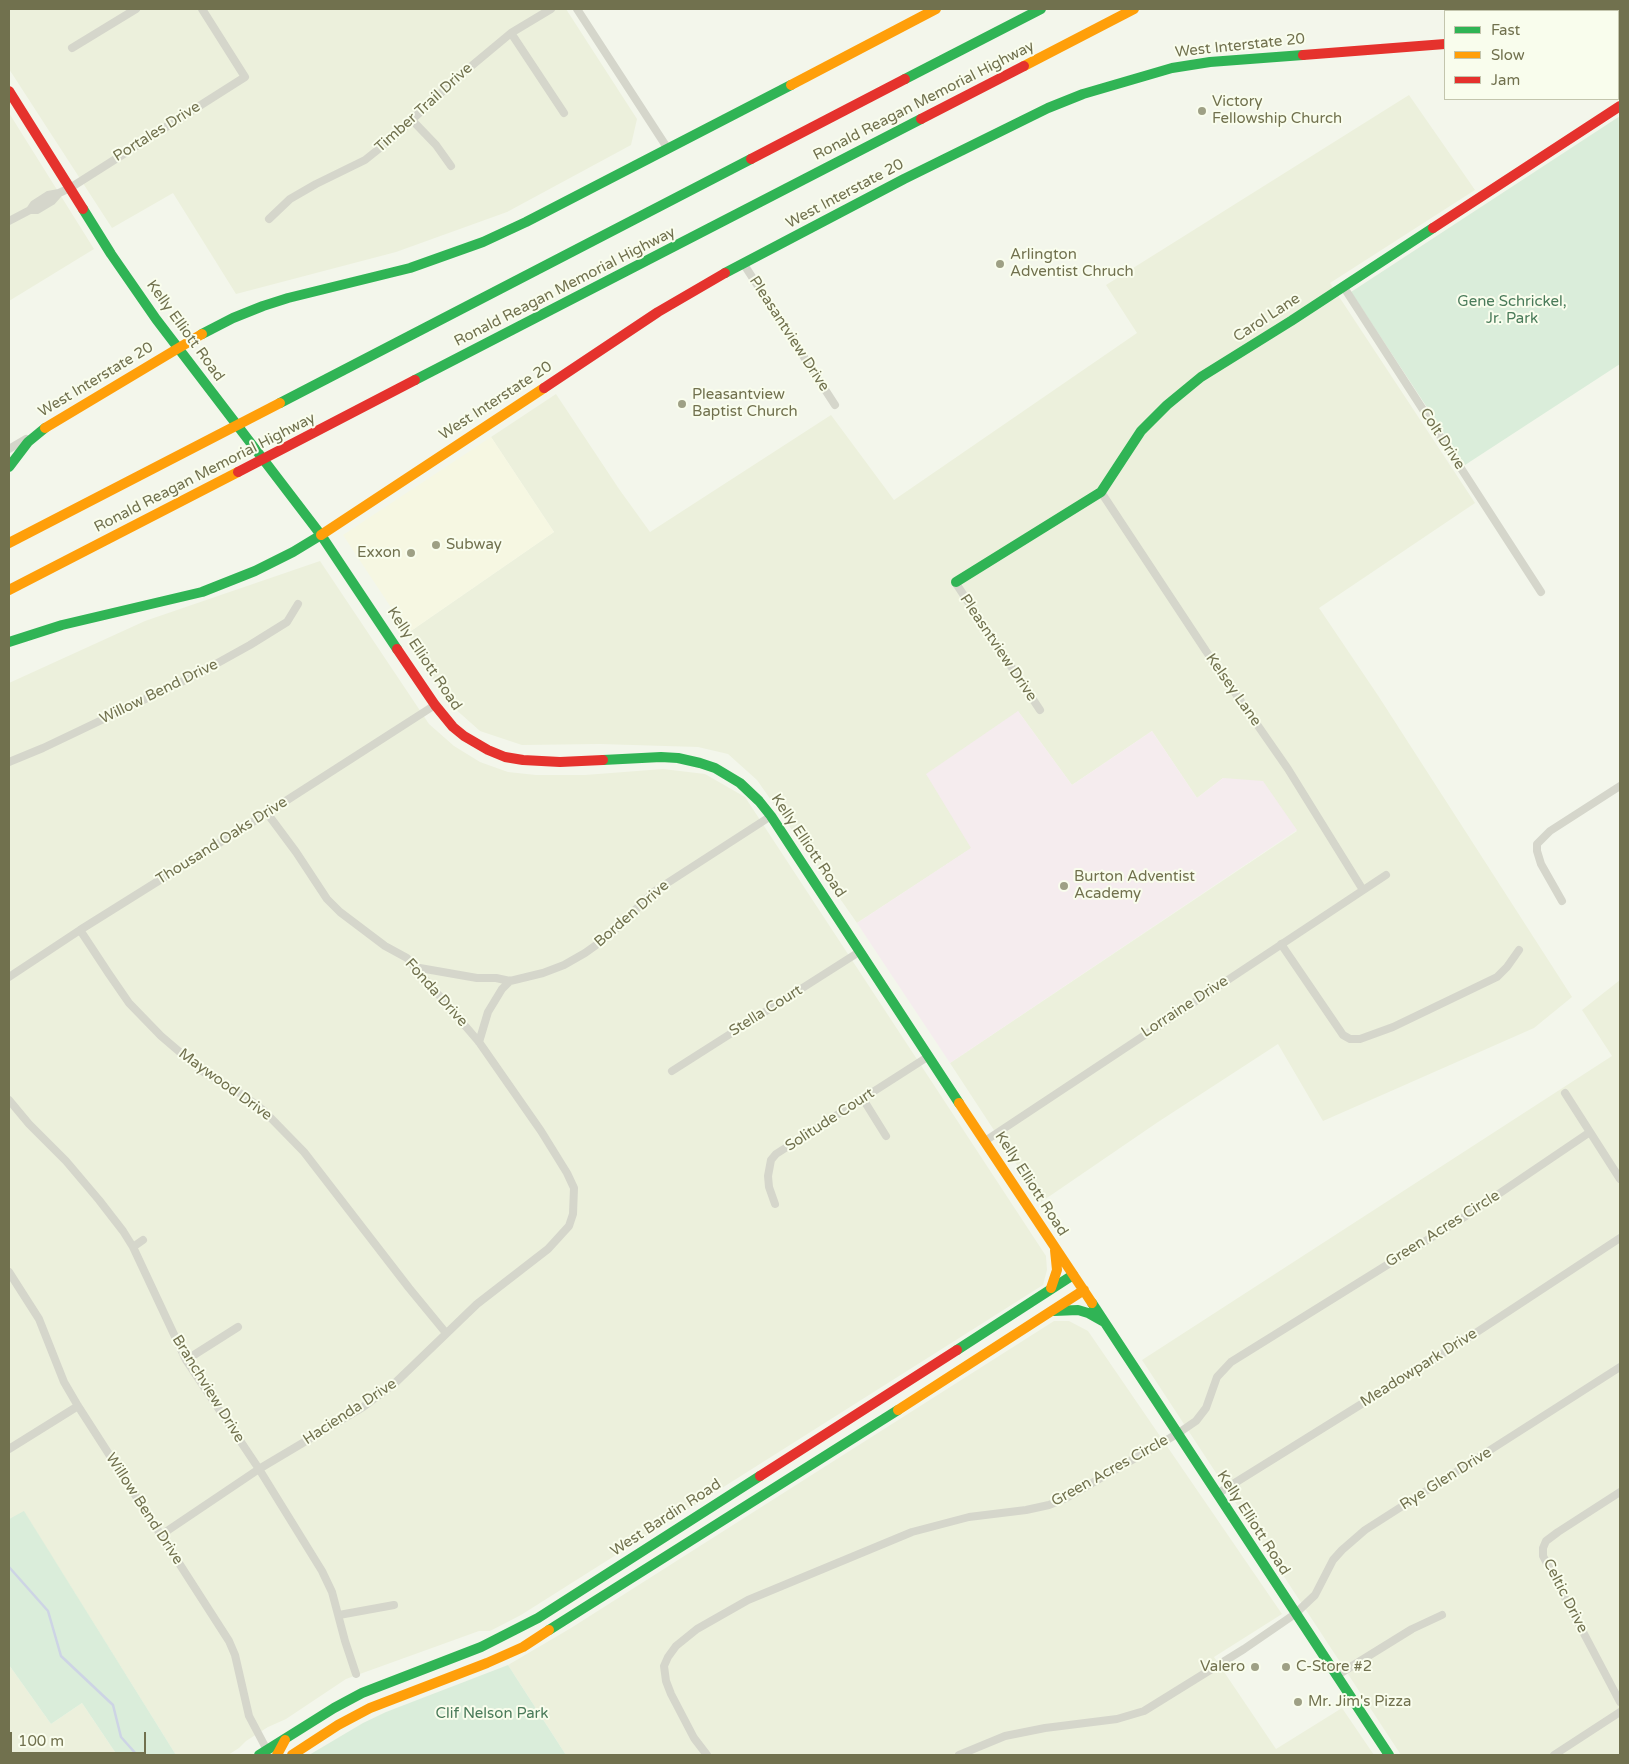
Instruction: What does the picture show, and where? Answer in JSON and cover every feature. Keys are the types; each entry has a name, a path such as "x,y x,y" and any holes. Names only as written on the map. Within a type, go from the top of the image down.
{"main road":[{"name":"West Interstate 20","path":"44,428 202,334 263,306 410,268 483,242 526,222 668,150 936,9"},
{"name":"Ronald Reagan Memorial Highway","path":"9,543 1041,9"},
{"name":"Ronald Reagan Memorial Highway","path":"9,590 1134,9"},
{"name":"West Interstate 20","path":"9,642 62,624 202,592 256,571 293,552 658,312 743,263 798,236 904,179 1048,108 1083,94 1172,68 1210,62 1444,44"},
{"name":"Kelly Elliott Road","path":"9,91 111,254 156,319 321,535 444,718 464,736 488,750 505,757 560,762 661,757 678,758 715,768 740,783 759,801 771,816 859,952 1084,1290 1388,1755"},
{"name":"Carol Lane","path":"957,584 1101,492 1141,432 1167,405 1201,377 1291,321 1620,106"},
{"path":"9,467 28,442 44,428"},
{"path":"1051,1288 1058,1270 1054,1246"},
{"name":"West Bardin Road","path":"263,1753 334,1708 362,1693 480,1647 538,1618 1073,1274"},
{"path":"292,1755 338,1725 370,1708 487,1663 522,1647 1084,1290"},
{"path":"1053,1311 1078,1310 1088,1313 1106,1324"},
{"path":"480,1647 487,1663"},
{"path":"277,1755 278,1750 287,1738"}],"street":[{"path":"72,48 136,9"},
{"name":"Portales Drive","path":"9,221 30,210 34,204 48,195 70,188 245,77 202,9"},
{"name":"Timber Trail Drive","path":"269,219 290,199 365,160 511,33 551,9"},
{"path":"577,9 668,150"},
{"path":"511,33 564,113"},
{"path":"412,120 436,145 451,166"},
{"name":"Pleasantview Drive","path":"743,263 835,405"},
{"name":"Colt Drive","path":"1343,286 1541,592"},
{"name":"West Interstate 20","path":"9,449 44,428"},
{"name":"Kelsey Lane","path":"1101,492 1206,651 1288,769 1363,890"},
{"name":"Pleasntview Drive","path":"957,584 1040,710"},
{"name":"Willow Bend Drive","path":"9,762 43,748 220,662 287,622 298,604"},
{"name":"Thousand Oaks Drive","path":"9,977 435,705"},
{"path":"1562,902 1541,864 1537,851 1538,844 1550,831 1620,786"},
{"name":"Fonda Drive","path":"267,813 327,899 340,912 385,946 407,958 479,1042 567,1172 574,1188 573,1199"},
{"name":"Borden Drive","path":"414,967 477,978 496,978 510,981 543,973 585,953 606,938 655,891 771,816"},
{"name":"Lorraine Drive","path":"985,1141 1386,875"},
{"name":"Maywood Drive","path":"80,930 129,1002 161,1036 202,1071 243,1095 264,1111 304,1152 446,1333"},
{"path":"1282,944 1343,1036 1350,1039 1360,1039 1394,1027 1497,977 1520,950"},
{"name":"Stella Court","path":"672,1070 859,952"},
{"path":"479,1042 488,1012 502,989 510,981"},
{"name":"Solitude Court","path":"775,1204 769,1187 768,1176 771,1160 776,1154 928,1056"},
{"path":"1565,1093 1620,1179"},
{"path":"862,1099 886,1136"},
{"name":"Branchview Drive","path":"9,1100 29,1124 66,1161 99,1200 133,1247 186,1360 259,1469 322,1571 332,1592 356,1674"},
{"name":"Green Acres Circle","path":"707,1755 694,1738 671,1694 666,1681 664,1666 676,1646 697,1629 748,1600 912,1532 969,1518 1049,1505 1066,1498 1177,1434 1196,1421 1206,1408 1217,1377 1231,1362 1469,1214 1590,1132"},
{"name":"Hacienda Drive","path":"161,1535 259,1469 363,1407 389,1388 425,1356 477,1304 548,1249 569,1226 573,1214 573,1199"},
{"name":"Meadowpark Drive","path":"1217,1494 1474,1334 1620,1238"},
{"path":"133,1247 143,1240"},
{"name":"Willow Bend Drive","path":"9,1272 39,1319 64,1382 78,1406 229,1641 235,1656 249,1716 263,1753"},
{"path":"186,1360 238,1327"},
{"name":"Rye Glen Drive","path":"1295,1614 1315,1595 1333,1560 1365,1530 1620,1367"},
{"path":"9,1449 78,1406"},
{"name":"Celtic Drive","path":"1620,1492 1558,1532 1546,1541 1543,1548 1543,1556 1620,1702"},
{"path":"339,1615 394,1605"},
{"path":"959,1755 1005,1736 1045,1728 1117,1719 1144,1711 1244,1649 1295,1614"},
{"path":"1336,1676 1412,1629 1442,1615"},
{"path":"1554,1755 1620,1712"}],"shaded area":[{"path":"9,9 566,9 637,119 631,145 507,212 396,252 236,294 173,193 112,228 9,69"},
{"path":"1409,95 1475,190 1330,283 1475,503 1319,608 1379,697 1572,997 1534,1028 1323,1121 1278,1044 1158,1122 1041,1202 950,1063 1297,831 1223,778 1197,798 1152,731 1072,785 1018,711 972,848 857,923 757,780 728,754 698,747 600,744 522,745 480,731 453,707 425,668 408,633 554,532 491,437 556,394 650,532 831,415 894,500 1137,333 1106,285"},
{"path":"9,113 94,249 9,301"},
{"path":"491,437 554,532 408,633 343,535"},
{"path":"320,561 429,724 454,746 480,762 508,772 536,775 585,775 663,769 705,774 745,797 1046,1256 1047,1270 1043,1285 521,1615 490,1631 479,1631 346,1679 286,1719 268,1727 246,1741 228,1755 176,1755 24,1512 9,1519 9,683 145,621"},
{"name":"Burton Adventist Academy","path":"1018,711 1072,785 1152,731 1197,798 1223,778 1263,781 1297,830 950,1063 857,923 971,848 926,774"},
{"path":"1620,980 1620,1755 1401,1755 1142,1360 1612,1056 1582,1010"},
{"path":"1054,1321 1069,1321 1088,1331 1282,1614 1214,1657 1276,1749 1342,1708 1374,1755 566,1755 508,1665 571,1628"},
{"path":"9,1665 51,1724 82,1703 117,1755 9,1755"}],"green space":[{"name":"Gene Schrickel, Jr. Park","path":"1620,116 1620,364 1465,465 1351,292"},
{"path":"24,1511 176,1755 117,1755 82,1703 51,1724 9,1665 9,1519"},
{"name":"Clif Nelson Park","path":"508,1665 566,1755 309,1755 363,1723 386,1712"}],"waterway":[{"path":"9,1567 48,1611 61,1656 113,1705 121,1737 137,1755"}],"traffic: fast":[{"path":"905,79 1041,9"},
{"path":"725,273 904,179 1048,108 1083,94 1172,68 1210,62 1303,55"},
{"path":"202,334 233,318 263,306 410,268 483,242 526,222 791,85"},
{"path":"415,380 921,119"},
{"path":"280,403 751,159"},
{"path":"83,209 111,254 156,319 321,535 397,649"},
{"path":"956,582 1101,492 1141,431 1167,405 1201,377 1291,321 1433,228"},
{"path":"9,467 28,442 45,428"},
{"path":"9,642 62,625 202,592 255,571 293,552 321,535"},
{"path":"603,760 661,757 678,758 700,763 715,768 740,783 759,801 771,816 959,1103"},
{"path":"957,1350 1073,1275"},
{"path":"1092,1303 1389,1755"},
{"path":"1054,1311 1078,1310 1104,1322"},
{"path":"549,1630 898,1410"},
{"path":"259,1755 334,1708 362,1693 481,1647 538,1618 760,1476"}],"traffic: slow":[{"path":"791,85 936,9"},
{"path":"1024,66 1134,9"},
{"path":"45,428 202,334"},
{"path":"321,535 544,388"},
{"path":"9,543 280,403"},
{"path":"9,590 238,472"},
{"path":"959,1103 1092,1303"},
{"path":"1051,1288 1057,1270 1055,1250"},
{"path":"898,1410 1084,1290"},
{"path":"292,1755 338,1725 370,1708 487,1663 523,1647 549,1630"},
{"path":"277,1755 285,1740"}],"traffic: jam":[{"path":"1303,55 1444,44"},
{"path":"921,119 1024,66"},
{"path":"751,159 905,79"},
{"path":"9,91 83,209"},
{"path":"1433,228 1620,106"},
{"path":"544,388 658,312 725,273"},
{"path":"238,472 415,380"},
{"path":"397,649 435,705 453,727 488,750 505,757 523,760 560,762 603,760"},
{"path":"760,1476 957,1350"}],"place":[{"name":"Victory Fellowship Church","path":"1202,111"},
{"name":"Arlington Adventist Chruch","path":"1000,264"},
{"name":"Pleasantview Baptist Church","path":"682,404"},
{"name":"Subway","path":"436,545"},
{"name":"Exxon","path":"411,553"},
{"name":"Burton Adventist Academy","path":"1064,886"},
{"name":"Valero","path":"1255,1667"},
{"name":"C-Store #2","path":"1286,1667"},
{"name":"Mr. Jim's Pizza","path":"1298,1702"}]}
